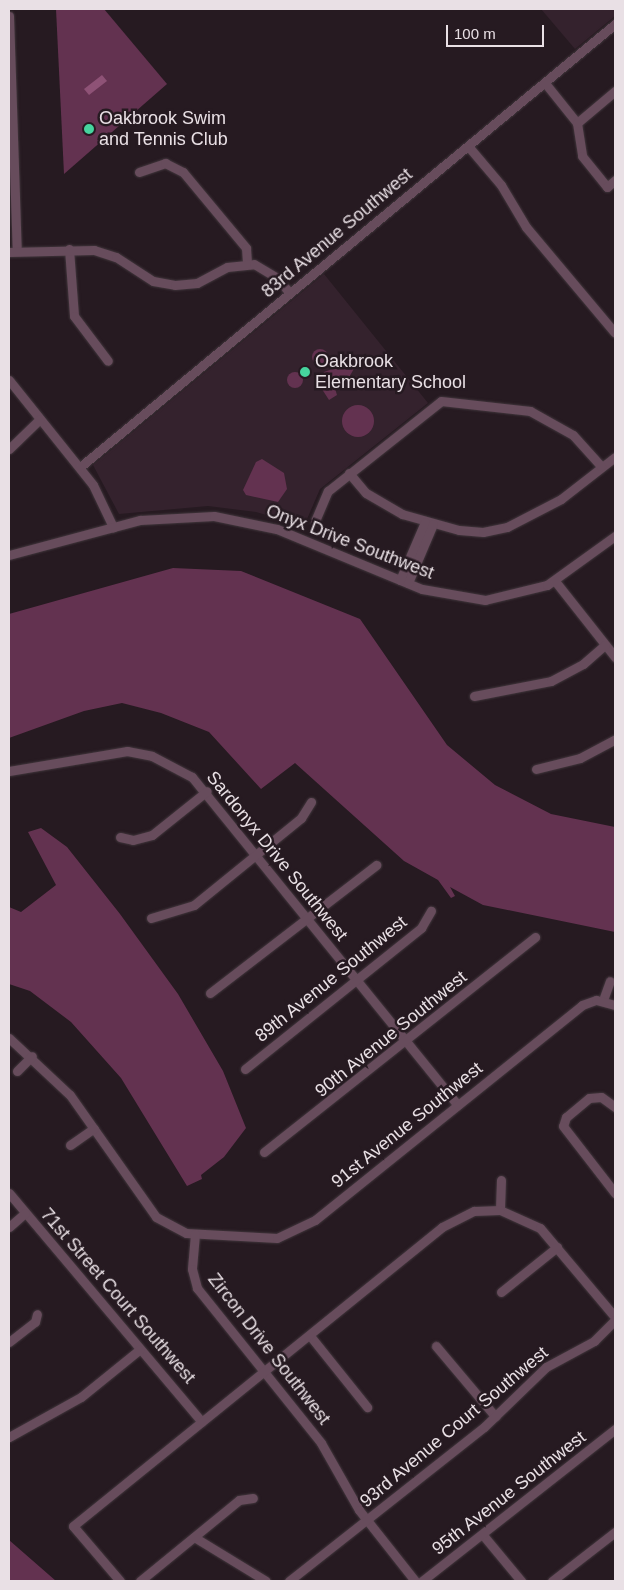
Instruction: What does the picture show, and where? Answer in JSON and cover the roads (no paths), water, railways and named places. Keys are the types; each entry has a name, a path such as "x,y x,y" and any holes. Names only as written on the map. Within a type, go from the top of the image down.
{"street":[{"path":"9,16 13,252 69,249 104,252 154,281 175,286 197,283 227,267 247,264 268,271 290,293"},
{"name":"83rd Avenue Southwest","path":"80,467 615,24"},
{"path":"545,83 576,123 582,156 607,187 615,180"},
{"path":"576,123 615,91"},
{"path":"468,146 501,185 526,227 615,333"},
{"path":"139,172 165,163 183,172 246,248 247,264"},
{"path":"69,249 74,316 108,361"},
{"path":"9,380 80,467 103,500 113,527"},
{"path":"315,521 328,491 441,402 530,411 573,435 600,466"},
{"path":"9,449 40,419"},
{"path":"349,473 379,501 429,523 483,532 507,527 561,499 600,466 615,457"},
{"name":"Onyx Drive Southwest","path":"9,555 113,527 166,516 239,520 294,535 404,582 459,598 485,600 523,593 555,581 615,536"},
{"path":"404,582 429,523"},
{"path":"555,581 615,657"},
{"path":"474,696 551,681 605,645"},
{"path":"536,769 580,758 615,739"},
{"name":"Sardonyx Drive Southwest","path":"9,771 127,751 168,762 207,791 306,918 458,1105"},
{"path":"120,836 133,840 152,835 207,791"},
{"path":"151,918 190,908 301,818 311,802"},
{"path":"210,993 376,865"},
{"name":"89th Avenue Southwest","path":"245,1069 421,928 431,911"},
{"name":"90th Avenue Southwest","path":"264,1152 407,1042 535,937"},
{"path":"610,981 603,1000 615,1005"},
{"name":"91st Avenue Southwest","path":"195,1234 277,1238 302,1228 582,1005 603,1000"},
{"path":"9,1038 32,1056 94,1128 148,1209 168,1226 195,1234"},
{"path":"17,1071 32,1056"},
{"path":"613,1186 564,1130 566,1117 594,1096 615,1107"},
{"path":"70,1145 94,1128"},
{"path":"500,1210 501,1180"},
{"name":"71st Street Court Southwest","path":"9,1193 139,1350 202,1422"},
{"path":"120,1581 73,1526 311,1337 452,1220 474,1211 500,1210 530,1220 557,1247 615,1319"},
{"path":"9,1227 26,1213"},
{"name":"Zircon Drive Southwest","path":"195,1234 195,1283 321,1443 367,1520 415,1581"},
{"path":"502,1292 557,1247"},
{"path":"9,1342 30,1327 37,1314"},
{"name":"93rd Avenue Court Southwest","path":"289,1581 495,1416 532,1378 594,1341 615,1319"},
{"path":"311,1337 367,1407"},
{"path":"436,1346 495,1416"},
{"path":"9,1437 81,1398 139,1350"},
{"name":"95th Avenue Southwest","path":"422,1581 483,1535 615,1429"},
{"path":"140,1581 239,1500 253,1498"},
{"path":"552,1581 615,1532"},
{"path":"483,1535 521,1581"},
{"path":"194,1537 266,1581"}],"place":[{"name":"Oakbrook Swim and Tennis Club","path":"89,129"},
{"name":"Oakbrook Elementary School","path":"305,372"}]}
